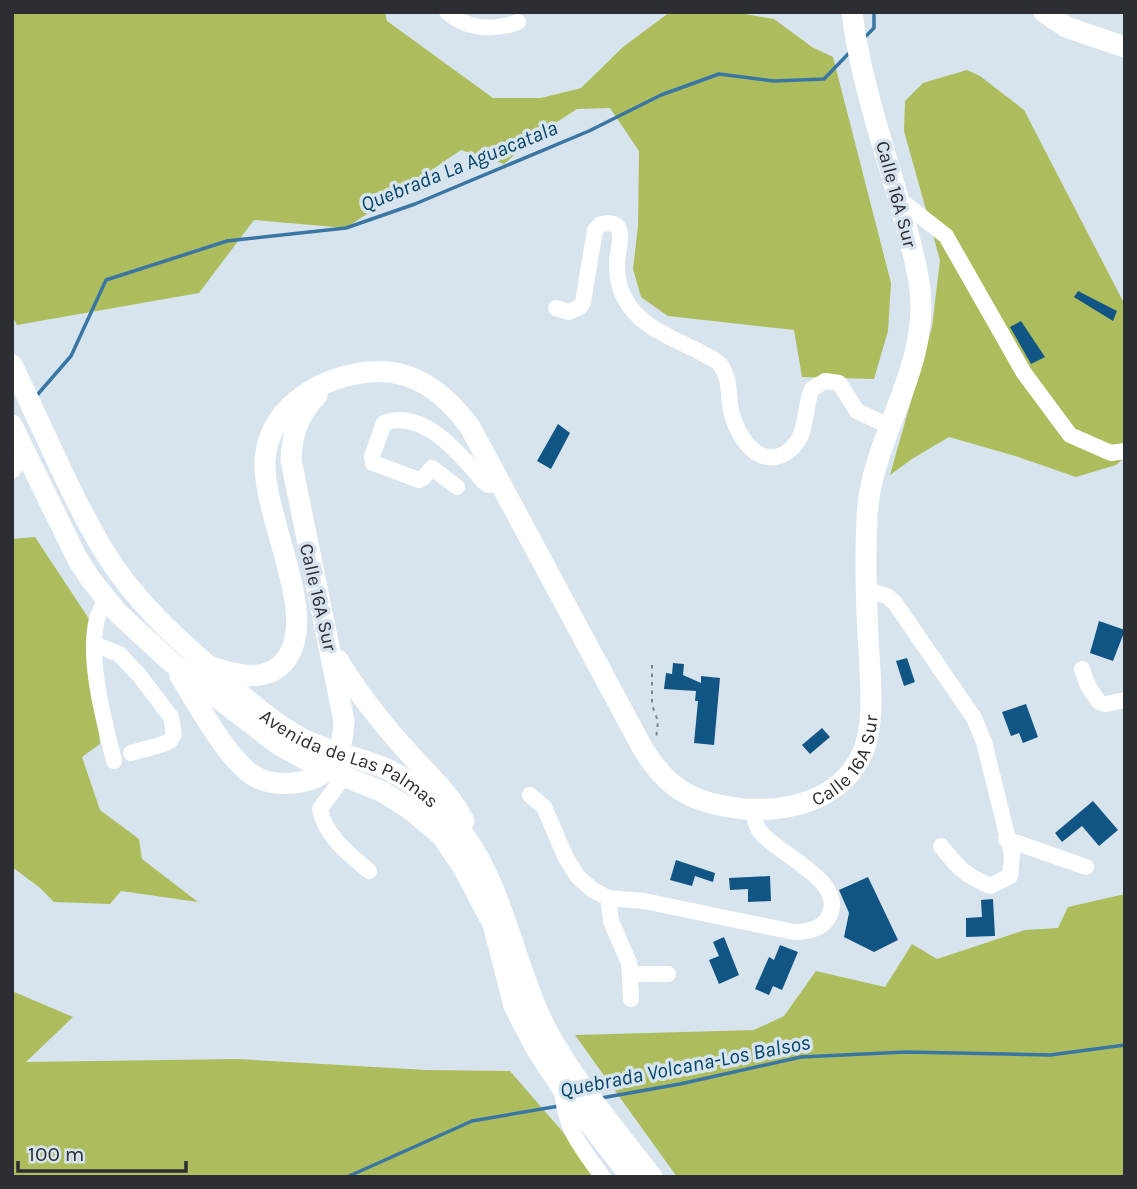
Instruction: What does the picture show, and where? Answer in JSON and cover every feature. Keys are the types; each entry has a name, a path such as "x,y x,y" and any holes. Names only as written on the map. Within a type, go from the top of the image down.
{"main road":[{"path":"1044,12 1066,27 1124,49"},
{"name":"Calle 16A Sur","path":"208,666 247,676 260,675 279,667 294,646 298,623 295,603 266,479 266,452 271,431 283,413 306,393 330,381 358,373 390,372 424,382 439,391 455,406 470,427 653,765 679,791 695,800 720,806 753,809 796,805 825,794 850,774 861,758 869,727 866,590 869,495 917,353 922,320 920,288 913,253 854,28"},
{"name":"Avenida de Las Palmas","path":"12,365 108,558 156,620 258,709 290,732 377,765 422,791 457,826 474,849 486,872 526,986 555,1044 568,1096"},
{"name":"Calle 16A Sur","path":"171,662 219,736 244,768 256,777 269,782 294,783 315,778 331,766 341,747 344,721 291,460 292,443 300,417 330,381"},
{"name":"Avenida de Las Palmas","path":"12,425 77,558 91,580 106,599 171,662 279,745 316,765 396,799 442,836 464,869 493,924 514,1006 537,1050 568,1096 652,1177"},
{"path":"331,649 349,680 396,738 449,795 466,824 474,849"},
{"name":"Avenida de Las Palmas","path":"604,1129 631,1177"}],"lane":[{"path":"447,12 460,22 474,27 503,27 518,22"},
{"path":"839,12 854,28"},
{"path":"900,203 908,206 946,236 1024,373 1070,435 1111,453 1125,451"},
{"path":"556,308 569,312 580,307 595,230 601,224 610,223 617,226 620,233 618,274 625,301 646,324 719,363 728,380 730,404 736,425 749,447 756,453 764,457 780,456 794,445 800,437 812,389 825,381 839,383 857,411 891,427"},
{"path":"457,487 432,468 419,480 373,463 372,456 384,423 393,420 407,422 431,430 452,445 482,481 488,485 499,483"},
{"path":"12,471 26,454"},
{"path":"866,590 887,596 895,603 974,718 984,742 1012,855 1010,877 990,886 961,872 941,846"},
{"path":"106,599 97,619 94,644 100,702 114,761"},
{"path":"94,644 119,654 159,699 171,717 174,734 170,741 131,752"},
{"path":"1082,669 1088,686 1099,702 1106,704 1125,700"},
{"path":"343,776 320,809 322,821 333,838 369,871"},
{"path":"530,795 544,807 566,858 578,877 608,898 644,901 794,932 817,928 831,911 832,903 826,887 760,831 753,809"},
{"path":"1006,839 1086,867"},
{"path":"608,898 611,921 629,963 631,999"},
{"path":"630,974 668,974"},
{"path":"568,1096 573,1135 603,1177"}],"path":[{"path":"652,665 652,705 658,721 656,739"}],"green space":[{"path":"12,12 385,12 387,21 493,98 541,98 581,88 623,47 670,12 732,12 774,19 812,47 833,57 891,283 888,331 874,379 802,377 794,330 668,316 641,297 633,269 638,226 639,151 610,108 577,109 543,131 504,164 461,150 346,228 254,220 199,293 17,325 12,316"},
{"path":"967,70 980,76 1024,110 1125,305 1125,457 1116,465 1076,477 949,437 890,475 932,327 940,260 904,131 905,101 923,83"},
{"path":"35,537 91,622 100,744 82,757 100,810 139,839 142,859 198,902 121,891 110,904 54,902 12,867 12,539"},
{"path":"1125,894 1125,1177 677,1177 575,1035 754,1030 784,1016 816,971 885,987 912,944 937,959 1025,930 1058,928 1068,907"},
{"path":"12,991 73,1017 26,1062 237,1059 426,1070 510,1071 562,1131 593,1177 12,1177"}],"building":[{"path":"1078,291 1117,311 1113,321 1074,297"},
{"path":"1021,321 1045,357 1031,364 1010,327"},
{"path":"558,424 570,433 551,469 537,461"},
{"path":"1099,621 1125,630 1113,661 1090,653"},
{"path":"907,658 915,682 904,686 896,661"},
{"path":"673,663 684,664 683,675 701,683 701,676 720,678 714,745 694,743 698,701 695,701 696,691 664,689 666,673 672,674"},
{"path":"1026,704 1038,737 1023,743 1019,733 1011,736 1002,712"},
{"path":"822,728 830,737 810,754 802,745"},
{"path":"1093,801 1118,830 1099,846 1082,826 1062,842 1055,833"},
{"path":"676,860 715,873 713,882 695,876 692,886 670,880"},
{"path":"770,876 771,901 748,902 748,889 730,890 729,878"},
{"path":"868,877 898,940 874,952 844,937 849,913 839,890"},
{"path":"993,899 995,936 966,937 966,918 982,917 981,900"},
{"path":"724,937 739,975 719,984 709,960 719,956 713,942"},
{"path":"780,945 798,952 782,990 773,986 769,995 755,989 769,957 774,960"}],"waterway":[{"name":"Quebrada La Aguacatala","path":"864,38 874,28 874,12"},
{"name":"Quebrada La Aguacatala","path":"38,394 71,356 106,280 227,241 346,228 415,204 589,131 661,95 719,74 774,81 824,79 851,51"},
{"name":"Quebrada Volcana-Los Balsos","path":"601,1098 680,1084 801,1057 906,1052 1050,1055 1125,1045"},
{"name":"Quebrada Volcana-Los Balsos","path":"347,1177 472,1121 559,1106"}]}
